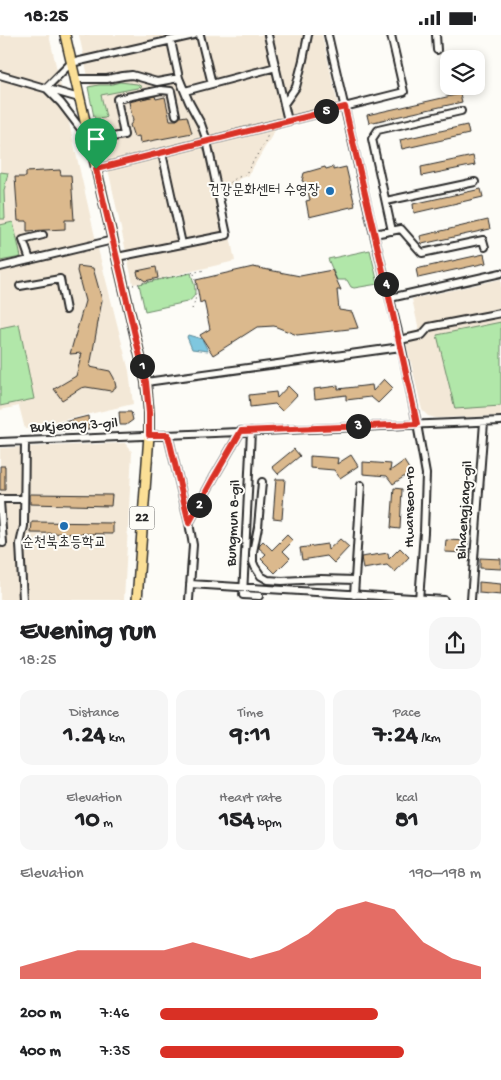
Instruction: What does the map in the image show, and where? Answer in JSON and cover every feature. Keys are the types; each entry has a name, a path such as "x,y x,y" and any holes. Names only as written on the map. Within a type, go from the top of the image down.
{"main road":[{"name":"22","path":"65,35 146,382 149,435 138,600"}],"street":[{"path":"46,88 71,63 194,35"},
{"path":"200,35 212,84"},
{"path":"268,35 288,121"},
{"path":"284,104 296,87 308,35"},
{"name":"Hwanseon-ro","path":"328,35 390,298 426,475 419,599"},
{"path":"96,169 404,92 391,35"},
{"path":"436,35 437,50"},
{"path":"117,257 227,235 207,141 180,78 171,41"},
{"path":"185,91 276,67"},
{"path":"0,75 79,98"},
{"path":"75,79 107,79 132,75 151,81 180,78"},
{"path":"46,88 61,103 89,140 124,135 117,99 161,90 171,91 176,115"},
{"path":"392,231 372,139 378,130 461,111"},
{"path":"162,153 182,244"},
{"path":"386,201 475,182"},
{"path":"374,234 402,229 422,253 483,240 485,247"},
{"path":"30,260 23,240 42,235"},
{"path":"0,267 113,240"},
{"path":"390,298 501,273"},
{"path":"20,286 60,279 66,310"},
{"path":"146,382 400,343 422,335 429,327 501,313"},
{"name":"Bukjeong 3-gil","path":"0,442 501,421"},
{"name":"Bihaengjang-gil","path":"471,600 484,422"},
{"path":"189,523 241,431"},
{"name":"Bungmun 8-gil","path":"243,587 251,431"},
{"path":"168,435 193,545 189,600"},
{"path":"23,600 20,544 24,526 25,441"},
{"path":"262,482 258,527 253,552 253,562 258,573 268,580 322,579 355,581"},
{"path":"354,595 361,485"},
{"path":"3,543 0,500 24,499"},
{"name":"Bungmun 8-gil","path":"190,584 354,595 366,598 419,599"},
{"path":"243,587 242,595 259,596"},
{"path":"419,599 444,600"}],"path":[{"path":"218,191 225,188 236,178 246,175 266,140 269,125"},
{"path":"124,287 205,269"},
{"path":"192,309 197,294 193,272"}],"shaded area":[{"path":"0,35 49,35 96,241 129,371 133,404 25,429 19,406 0,410"},
{"path":"79,35 322,35 339,109 293,120 294,124 277,127 248,176 240,178 222,196 235,261 133,284"},
{"path":"501,279 501,416 436,418 428,416 422,410 404,333 419,330 412,299"},
{"name":"순천북초등학교","path":"125,443 132,452 124,600 0,600 0,448"}],"green space":[{"path":"120,82 137,84 142,87 101,95 106,117 96,119 88,87"},
{"path":"0,172 8,173 4,191 5,219 0,219"},
{"path":"13,222 21,257 0,261 0,225"},
{"path":"370,250 378,284 354,288 351,287 347,280 337,280 328,259"},
{"path":"191,273 195,293 191,300 145,311 139,284"},
{"path":"501,322 501,406 455,409 437,335"},
{"path":"19,324 34,399 0,406 0,328"}],"water":[{"path":"188,335 202,339 208,351 192,349 187,337"}],"building":[{"path":"456,95 460,95 462,102 369,123 367,115"},
{"path":"155,96 156,99 165,97 170,120 177,120 180,117 187,116 192,133 140,143 139,136 134,137 130,125 133,121 129,102"},
{"path":"467,125 469,134 402,149 400,140"},
{"path":"473,156 475,165 422,176 421,167"},
{"name":"건강문화센터 수영장","path":"325,167 326,169 333,167 333,170 346,167 355,206 309,217 306,201 310,200 306,183 302,181 304,173"},
{"path":"60,170 61,175 71,175 74,220 65,220 65,229 27,231 27,221 18,221 15,177 26,177 26,172"},
{"path":"481,189 483,197 414,213 413,204"},
{"path":"488,220 490,229 422,244 420,236"},
{"path":"484,254 486,263 418,278 416,269"},
{"path":"78,266 93,268 102,300 90,367 110,371 116,387 111,391 81,388 62,400 54,389 76,376 82,353 70,354 85,301 77,271"},
{"path":"156,267 158,278 145,281 138,276 137,271"},
{"path":"253,267 300,276 332,270 341,290 337,290 339,310 352,312 358,328 297,335 274,326 257,327 213,355 200,335 210,329 204,301 200,303 196,280"},
{"path":"384,379 393,388 378,403 371,397 346,400 346,395 315,399 314,389 338,386 338,389 372,385 373,391"},
{"path":"288,386 297,395 282,411 275,404 250,407 249,395 276,392 277,398"},
{"path":"119,412 131,412 133,420 126,425 120,425"},
{"path":"88,416 89,429 55,431 56,424"},
{"path":"294,449 300,456 278,474 272,467"},
{"path":"351,455 358,466 340,478 334,470 310,468 310,456 338,458 337,464"},
{"path":"404,461 411,472 393,484 387,476 363,474 363,462 391,464 390,471"},
{"path":"0,466 5,466 5,490 0,490"},
{"path":"276,479 285,479 282,519 273,518"},
{"path":"394,488 402,489 400,529 391,528"},
{"path":"30,494 112,495 111,506 30,504"},
{"path":"32,522 113,523 113,534 31,533"},
{"path":"287,535 293,541 283,551 290,558 275,573 261,559 266,554 259,548 260,544 263,541 272,550"},
{"path":"340,539 349,547 334,563 327,556 302,560 300,548 327,544 328,550"},
{"path":"446,540 468,541 467,553 445,552"},
{"path":"400,548 409,557 395,572 387,565 363,569 361,557 388,553 389,559"},
{"path":"480,558 501,559 501,569 480,568"},
{"path":"479,582 501,584 501,595 479,593"}],"place":[{"name":"건강문화센터 수영장","path":"330,191"},
{"name":"순천북초등학교","path":"64,526"}],"route":[{"path":"345,107 400,340 417,424 241,431 189,523 168,435 149,435 146,382 96,169 345,107"}]}
